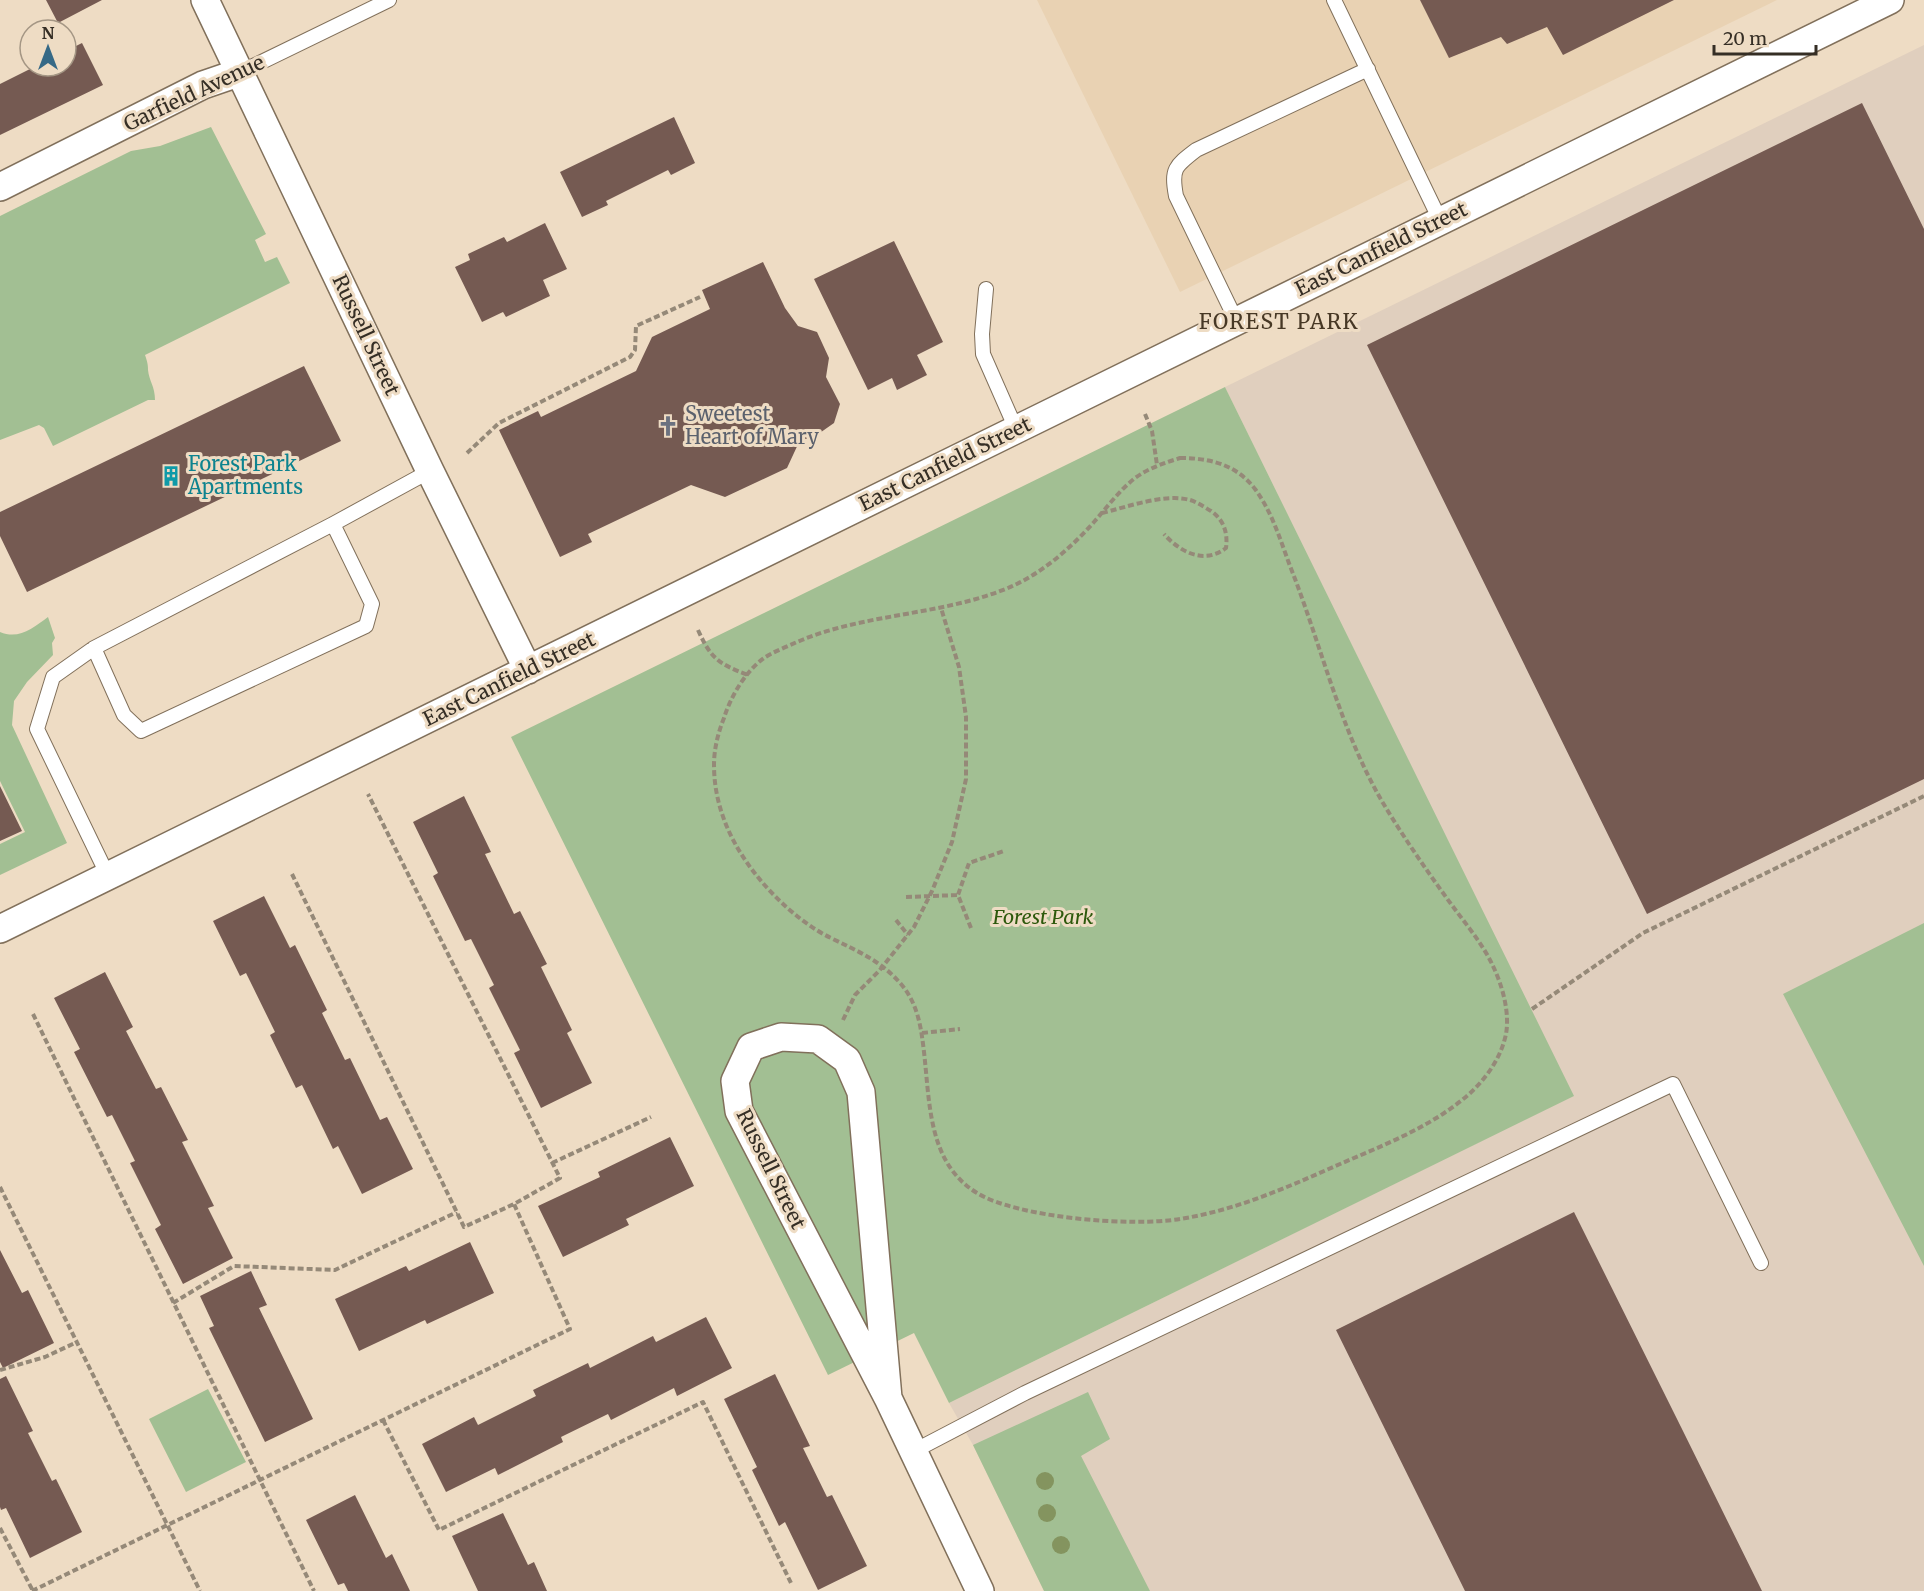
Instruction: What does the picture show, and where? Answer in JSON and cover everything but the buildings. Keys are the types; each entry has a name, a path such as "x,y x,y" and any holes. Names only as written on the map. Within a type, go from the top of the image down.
{"street":[{"name":"Russell Street","path":"205,0 430,471 528,670"},
{"name":"East Canfield Street","path":"0,929 1890,0"},
{"name":"Garfield Avenue","path":"0,187 203,85 241,72"},
{"name":"Russell Street","path":"888,1398 861,1092 847,1060 818,1039 781,1036 751,1047 735,1081 739,1110 915,1451 980,1591"}],"lane":[{"name":"Garfield Avenue","path":"241,72 389,0"},
{"path":"1334,0 1440,220"},
{"path":"1236,320 1176,196 1173,178 1177,164 1196,150 1368,69"},
{"path":"986,290 982,334 983,354 1016,429"},
{"path":"108,876 37,729 53,677 94,648 430,471"},
{"path":"94,648 124,715 141,731 366,626 372,604 333,524"},
{"path":"915,1451 1026,1393 1673,1084 1761,1263"}],"path":[{"path":"467,453 499,423 630,357 635,350 636,327 700,297"},
{"path":"1145,414 1152,431 1157,465"},
{"path":"1179,459 1215,461 1242,475 1252,485 1269,511 1309,613 1348,728 1373,786 1398,829 1491,960 1500,982 1506,1017 1507,1032 1498,1058 1484,1079 1467,1096 1434,1120 1378,1148 1267,1196 1231,1208 1177,1220 1142,1222 1071,1217 1021,1210 1002,1205 979,1194 958,1178 947,1166 936,1138 917,1010 907,990 883,966 863,952 825,935 782,903 736,846 723,822 716,794 714,760 719,731 728,706 748,675 765,658 828,630 864,620 941,608 1009,588 1039,572 1066,550 1101,513 1132,480 1157,465 1179,459"},
{"path":"1101,513 1147,502 1179,498 1193,500 1215,514 1223,523 1227,537 1226,548 1217,555 1205,558 1176,547 1164,534"},
{"path":"830,1048 855,995 883,966 914,927 952,842 966,779 966,717 959,667 941,608"},
{"path":"698,630 706,649 716,659 748,675"},
{"path":"292,874 464,1227 514,1204 560,1178 368,794"},
{"path":"1532,1009 1643,933 1924,796"},
{"path":"971,928 958,896 969,863 1004,851"},
{"path":"906,897 958,896"},
{"path":"896,920 908,935"},
{"path":"33,1014 314,1591"},
{"path":"921,1033 960,1029"},
{"path":"552,1163 651,1117"},
{"path":"0,1187 200,1591"},
{"path":"0,1528 32,1591 570,1329 514,1204"},
{"path":"173,1303 234,1266 335,1270 457,1212"},
{"path":"0,1370 45,1357 77,1342"},
{"path":"383,1420 439,1530 703,1402 791,1583"}],"shaded area":[{"path":"1037,0 1777,0 1180,292"},
{"path":"1924,45 1924,1591 1044,1591 973,1445 949,1403 1573,1096 1225,387"}],"green space":[{"path":"211,127 266,234 255,240 265,262 277,257 290,283 145,355 155,400 148,400 53,446 44,428 39,425 0,440 0,216 131,151 160,146"},
{"name":"Forest Park","path":"1225,387 1574,1096 949,1403 914,1333 828,1375 511,737"},
{"path":"48,617 55,638 52,643 53,655 27,682 14,701 12,725 67,843 0,875 0,844 25,832 0,781 0,632 20,634"},
{"path":"1924,923 1924,1266 1783,994"},
{"path":"208,1389 246,1462 186,1492 149,1419"},
{"path":"1088,1392 1110,1439 1081,1456 1150,1591 1044,1591 973,1445"}],"place":[{"name":"Sweetest Heart of Mary","path":"668,426"},
{"name":"Forest Park Apartments","path":"171,476"}],"district":[{"name":"FOREST PARK","path":"1279,322"}]}
